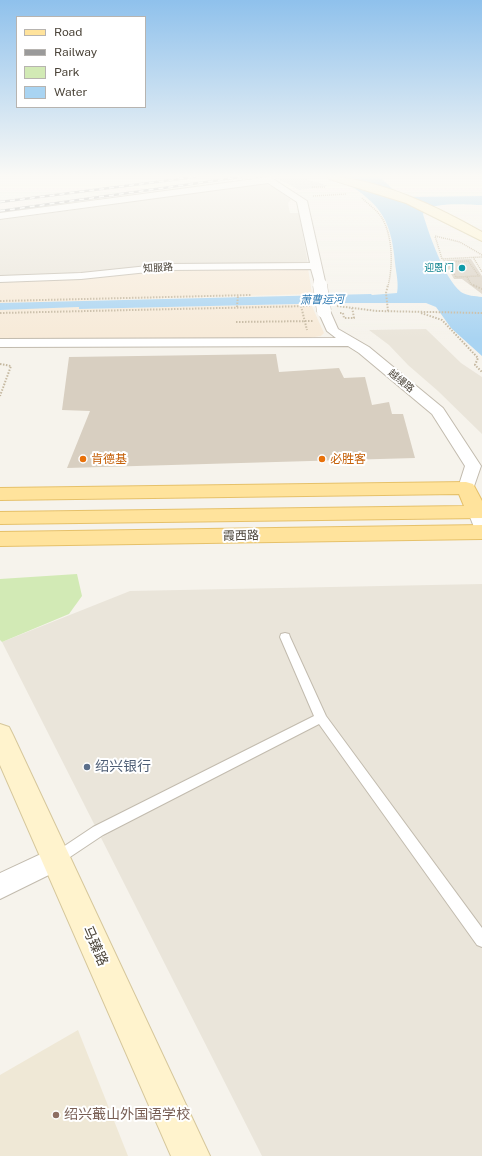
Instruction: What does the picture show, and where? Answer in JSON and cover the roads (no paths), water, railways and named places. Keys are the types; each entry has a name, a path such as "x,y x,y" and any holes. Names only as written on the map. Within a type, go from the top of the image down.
{"main road":[{"path":"0,494 466,488 481,521"},
{"name":"霞西路","path":"0,518 481,521"},
{"name":"霞西路","path":"0,539 481,521"}],"street":[{"name":"越缦路","path":"308,231 323,308 333,331 364,350 438,411 473,466 466,488"},
{"path":"472,231 482,237"},
{"name":"知服路","path":"0,279 81,276 167,267 316,266"},
{"path":"0,343 351,342"},
{"name":"马臻路","path":"0,735 191,1156"},
{"path":"0,886 56,860"}],"lane":[{"path":"285,637 321,718 482,940"},
{"path":"56,860 98,831 321,718"}],"water":[{"name":"萧曹运河","path":"428,231 443,266 455,285 463,293 471,296 482,297 482,356 451,328 436,307 426,303 340,303 79,309 79,307 0,310 0,303 372,295 397,293 398,282 390,232"}],"place":[{"name":"迎恩门","path":"462,268"},
{"name":"肯德基","path":"83,459"},
{"name":"必胜客","path":"322,459"},
{"name":"绍兴银行","path":"87,767"},
{"name":"绍兴蕺山外国语学校","path":"56,1115"}]}
